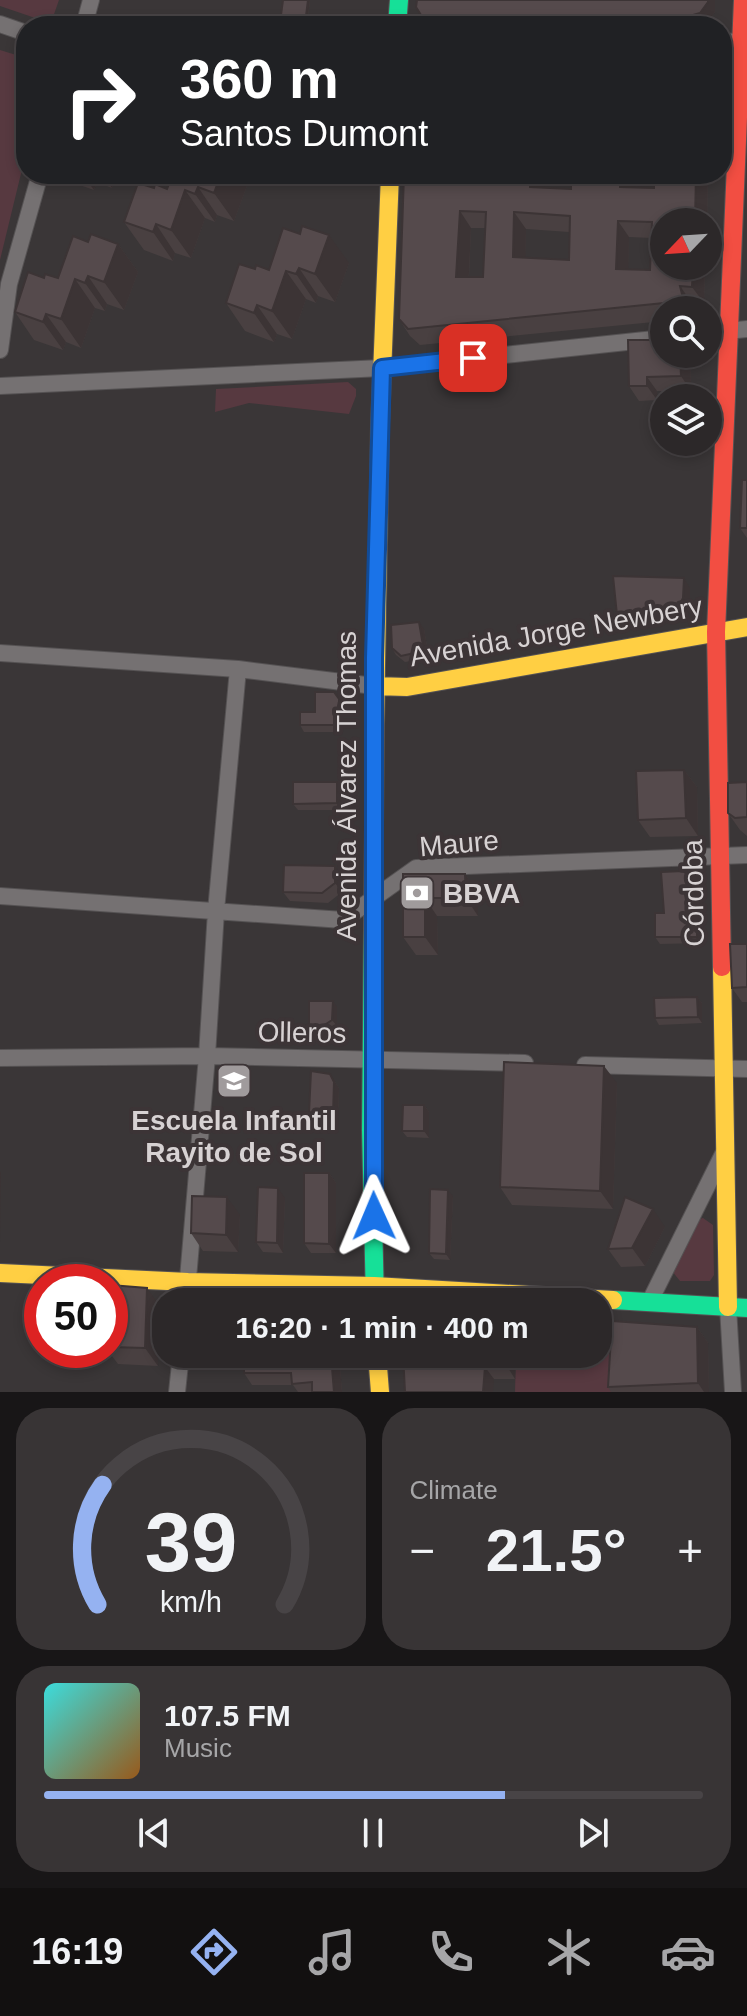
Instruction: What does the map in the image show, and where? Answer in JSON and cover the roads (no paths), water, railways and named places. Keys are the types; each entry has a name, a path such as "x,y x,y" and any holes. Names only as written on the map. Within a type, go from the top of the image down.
{"main road":[{"name":"Córdoba","path":"738,1308 724,1152 716,632 738,330 737,41 743,0"},
{"name":"Avenida Álvarez Thomas","path":"374,1288 374,686 390,184"},
{"name":"Avenida Jorge Newbery","path":"374,686 407,687 747,627"},
{"path":"0,1273 281,1288"},
{"path":"612,1302 738,1308"},
{"path":"378,1368 380,1392"}],"street":[{"path":"0,350 9,284 37,184"},
{"path":"0,386 382,368 650,339"},
{"path":"0,653 238,669 374,686"},
{"path":"187,1288 238,669"},
{"name":"Maure","path":"0,896 343,920 416,868 747,855"},
{"name":"Olleros","path":"0,1058 207,1056 540,1064"},
{"path":"571,1065 747,1069"},
{"name":"Córdoba","path":"649,1303 724,1152"},
{"path":"733,1392 738,1308"},
{"path":"177,1392 180,1368"}],"place":[{"name":"BBVA","path":"417,893"},
{"name":"Escuela Infantil Rayito de Sol","path":"234,1081"}]}
